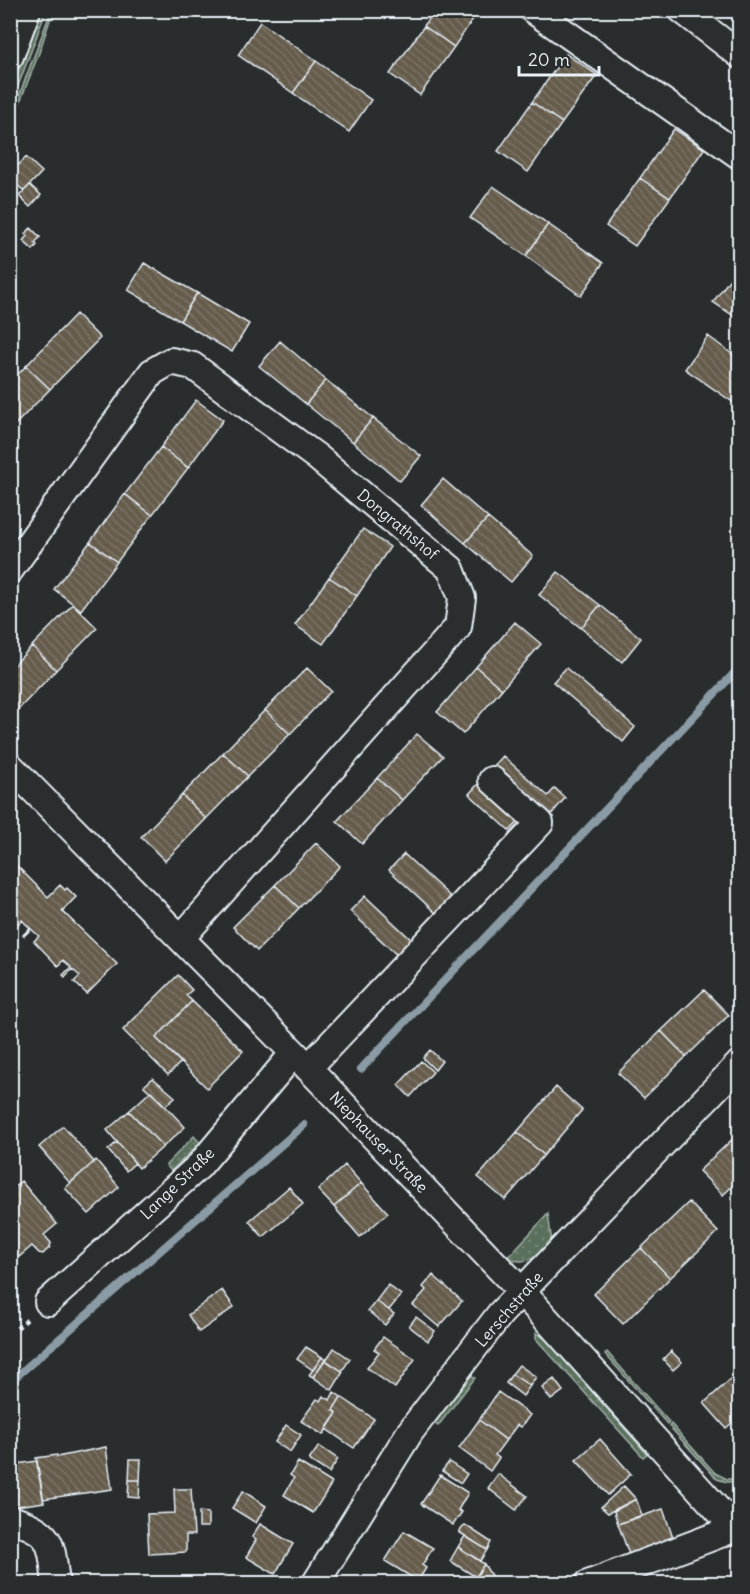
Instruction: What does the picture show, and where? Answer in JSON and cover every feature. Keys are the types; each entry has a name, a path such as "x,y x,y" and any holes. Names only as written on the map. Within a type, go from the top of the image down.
{"street":[{"path":"10,56 27,10"},
{"path":"533,10 740,156"},
{"path":"682,10 740,55"},
{"name":"Dongrathshof","path":"10,570 152,372 171,361 194,366 318,457 451,569 462,598 458,627 181,938"},
{"name":"Niephauser Straße","path":"10,766 301,1060 522,1292 733,1519 588,1584"},
{"name":"Lange Straße","path":"48,1302 199,1166 301,1060 540,822 492,780"},
{"name":"Lerschstraße","path":"315,1584 410,1432 500,1314 740,1062"},
{"path":"10,1519 33,1527 45,1536 51,1546 57,1584"}],"green space":[{"path":"40,11 46,11 11,105 11,90"},
{"path":"51,11 53,11 39,53 11,125 11,117"},
{"path":"194,1136 200,1143 171,1171 166,1165"},
{"path":"548,1214 552,1242 532,1259 520,1261 507,1258"},
{"path":"536,1333 546,1339 647,1454 643,1457 536,1339"},
{"path":"607,1352 669,1422 667,1424 605,1354"},
{"path":"468,1373 475,1378 438,1426 432,1422"},
{"path":"671,1424 715,1473 727,1479 739,1479 739,1481 727,1482 717,1479 669,1426"}],"building":[{"path":"434,10 479,10 454,47 424,26"},
{"path":"260,22 316,61 293,93 238,55"},
{"path":"424,26 454,47 420,95 390,74"},
{"path":"566,54 597,75 562,123 532,102"},
{"path":"316,61 371,100 349,132 293,93"},
{"path":"532,102 562,123 528,172 498,151"},
{"path":"674,129 704,149 670,198 640,178"},
{"path":"26,157 42,172 24,191 10,178 10,174"},
{"path":"640,178 670,198 635,246 606,226"},
{"path":"30,185 41,195 30,207 19,196"},
{"path":"493,186 548,224 526,256 470,218"},
{"path":"548,224 603,263 581,296 526,256"},
{"path":"31,228 40,237 33,250 23,241 27,236 25,234"},
{"path":"144,263 197,293 180,321 128,290"},
{"path":"740,265 740,320 713,302"},
{"path":"197,293 249,324 232,352 180,321"},
{"path":"76,314 100,338 50,389 26,366"},
{"path":"708,336 740,360 740,407 685,369"},
{"path":"280,341 326,380 306,404 259,366"},
{"path":"26,366 50,389 10,430 10,382"},
{"path":"326,380 373,418 353,442 306,404"},
{"path":"196,400 223,420 188,468 161,447"},
{"path":"373,418 421,456 400,481 353,442"},
{"path":"161,447 188,468 152,515 125,494"},
{"path":"443,479 488,518 465,543 421,505"},
{"path":"125,494 152,515 117,562 90,542"},
{"path":"488,518 533,556 511,582 465,543"},
{"path":"363,529 390,547 357,596 329,577"},
{"path":"90,542 117,562 81,610 54,589"},
{"path":"558,572 600,605 581,628 539,595"},
{"path":"329,577 357,596 323,644 295,625"},
{"path":"73,604 97,628 56,670 32,646"},
{"path":"600,605 641,638 622,662 581,628"},
{"path":"515,622 541,644 502,689 476,667"},
{"path":"32,646 56,670 15,713 10,708 10,669"},
{"path":"476,667 502,689 463,734 437,712"},
{"path":"307,668 331,691 290,734 265,710"},
{"path":"566,668 635,727 623,742 553,682"},
{"path":"265,710 290,734 248,776 223,753"},
{"path":"417,734 443,756 402,800 377,778"},
{"path":"223,753 248,776 206,819 182,795"},
{"path":"503,756 548,796 555,788 565,798 550,816 494,766"},
{"path":"377,778 402,800 362,844 337,821"},
{"path":"479,783 520,820 510,831 469,794"},
{"path":"182,795 206,819 165,861 141,837"},
{"path":"316,843 340,866 299,908 275,885"},
{"path":"404,854 454,900 439,916 389,870"},
{"path":"10,859 48,897 60,885 65,890 67,888 76,897 62,911 117,964 87,994 74,982 80,976 72,969 65,977 63,975 71,967 63,960 58,966 34,941 39,936 31,929 24,936 30,928 22,920 17,925 10,919"},
{"path":"275,885 299,908 257,951 233,927"},
{"path":"365,896 415,943 400,958 350,911"},
{"path":"178,975 192,990 186,995 192,1001 156,1038 181,1062 168,1075 123,1030"},
{"path":"704,990 729,1015 686,1057 661,1031"},
{"path":"192,1001 243,1051 207,1088 156,1038"},
{"path":"661,1031 686,1057 644,1098 618,1073"},
{"path":"430,1050 442,1061 435,1070 423,1058"},
{"path":"421,1061 433,1072 410,1097 398,1085"},
{"path":"153,1078 175,1097 165,1106 144,1086"},
{"path":"556,1087 582,1110 544,1155 517,1132"},
{"path":"151,1091 185,1127 163,1147 129,1111"},
{"path":"129,1111 163,1147 139,1168 107,1130"},
{"path":"63,1126 94,1162 70,1183 39,1147"},
{"path":"517,1132 544,1155 505,1200 478,1177"},
{"path":"740,1132 740,1179 723,1195 699,1171"},
{"path":"117,1142 135,1163 126,1171 108,1150"},
{"path":"96,1160 119,1187 89,1214 65,1188"},
{"path":"345,1165 361,1183 334,1207 318,1190"},
{"path":"21,1181 57,1224 44,1235 51,1243 43,1254 32,1246 19,1257 10,1247 10,1191"},
{"path":"361,1183 388,1213 360,1237 334,1207"},
{"path":"289,1187 303,1204 263,1237 249,1221"},
{"path":"689,1202 718,1232 670,1278 641,1248"},
{"path":"641,1248 670,1278 623,1324 594,1294"},
{"path":"433,1275 462,1301 439,1327 413,1305 426,1290 423,1287"},
{"path":"388,1285 401,1295 389,1310 376,1301"},
{"path":"222,1290 234,1307 199,1332 188,1315"},
{"path":"376,1301 394,1314 385,1325 368,1311"},
{"path":"416,1317 435,1331 428,1341 409,1326"},
{"path":"383,1337 415,1359 395,1388 367,1368 379,1352 374,1349"},
{"path":"306,1347 322,1357 313,1370 297,1359"},
{"path":"334,1348 350,1359 342,1371 326,1360"},
{"path":"671,1351 682,1362 673,1370 663,1359"},
{"path":"322,1357 325,1360 313,1377 309,1375"},
{"path":"325,1360 343,1372 332,1390 313,1377"},
{"path":"519,1365 536,1377 530,1386 512,1374"},
{"path":"740,1371 740,1416 726,1428 704,1403"},
{"path":"512,1374 530,1386 523,1396 506,1383"},
{"path":"554,1379 563,1391 551,1400 542,1388"},
{"path":"334,1392 341,1397 333,1410 337,1413 323,1435 301,1421 317,1399 320,1401 323,1396 330,1400"},
{"path":"498,1392 530,1415 521,1427 517,1425 506,1440 479,1420"},
{"path":"341,1397 374,1419 354,1448 326,1429 337,1413 333,1410"},
{"path":"479,1420 506,1440 495,1455 499,1458 490,1471 459,1448"},
{"path":"286,1425 301,1435 290,1452 275,1442"},
{"path":"600,1439 631,1474 608,1495 576,1460"},
{"path":"319,1446 338,1459 329,1473 309,1460"},
{"path":"106,1447 112,1489 43,1499 36,1458 57,1455 57,1457"},
{"path":"130,1459 141,1459 140,1480 129,1480"},
{"path":"37,1461 44,1502 10,1507 10,1467"},
{"path":"298,1462 332,1483 313,1513 284,1495 294,1478 290,1475"},
{"path":"449,1462 467,1474 461,1483 442,1471"},
{"path":"498,1474 527,1496 516,1510 488,1488"},
{"path":"440,1475 468,1493 458,1510 462,1512 453,1525 421,1504"},
{"path":"129,1480 140,1480 139,1498 128,1497"},
{"path":"624,1486 636,1499 608,1513 601,1507"},
{"path":"174,1489 191,1489 194,1535 186,1535 186,1552 149,1554 147,1514 175,1513"},
{"path":"243,1491 266,1506 256,1523 232,1508"},
{"path":"636,1499 642,1515 618,1524 614,1511"},
{"path":"663,1509 673,1538 629,1554 618,1524"},
{"path":"199,1512 208,1513 208,1527 199,1527"},
{"path":"260,1524 293,1544 275,1574 246,1557 256,1540 252,1537"},
{"path":"465,1525 491,1542 487,1550 459,1532"},
{"path":"404,1531 433,1548 422,1565 426,1568 418,1581 385,1561"},
{"path":"465,1536 487,1550 480,1561 458,1547"},
{"path":"458,1547 484,1564 476,1577 450,1561"},
{"path":"484,1564 496,1584 472,1584 476,1577"}],"waterway":[{"path":"361,1069 740,667"},
{"path":"10,1382 304,1125"}]}
